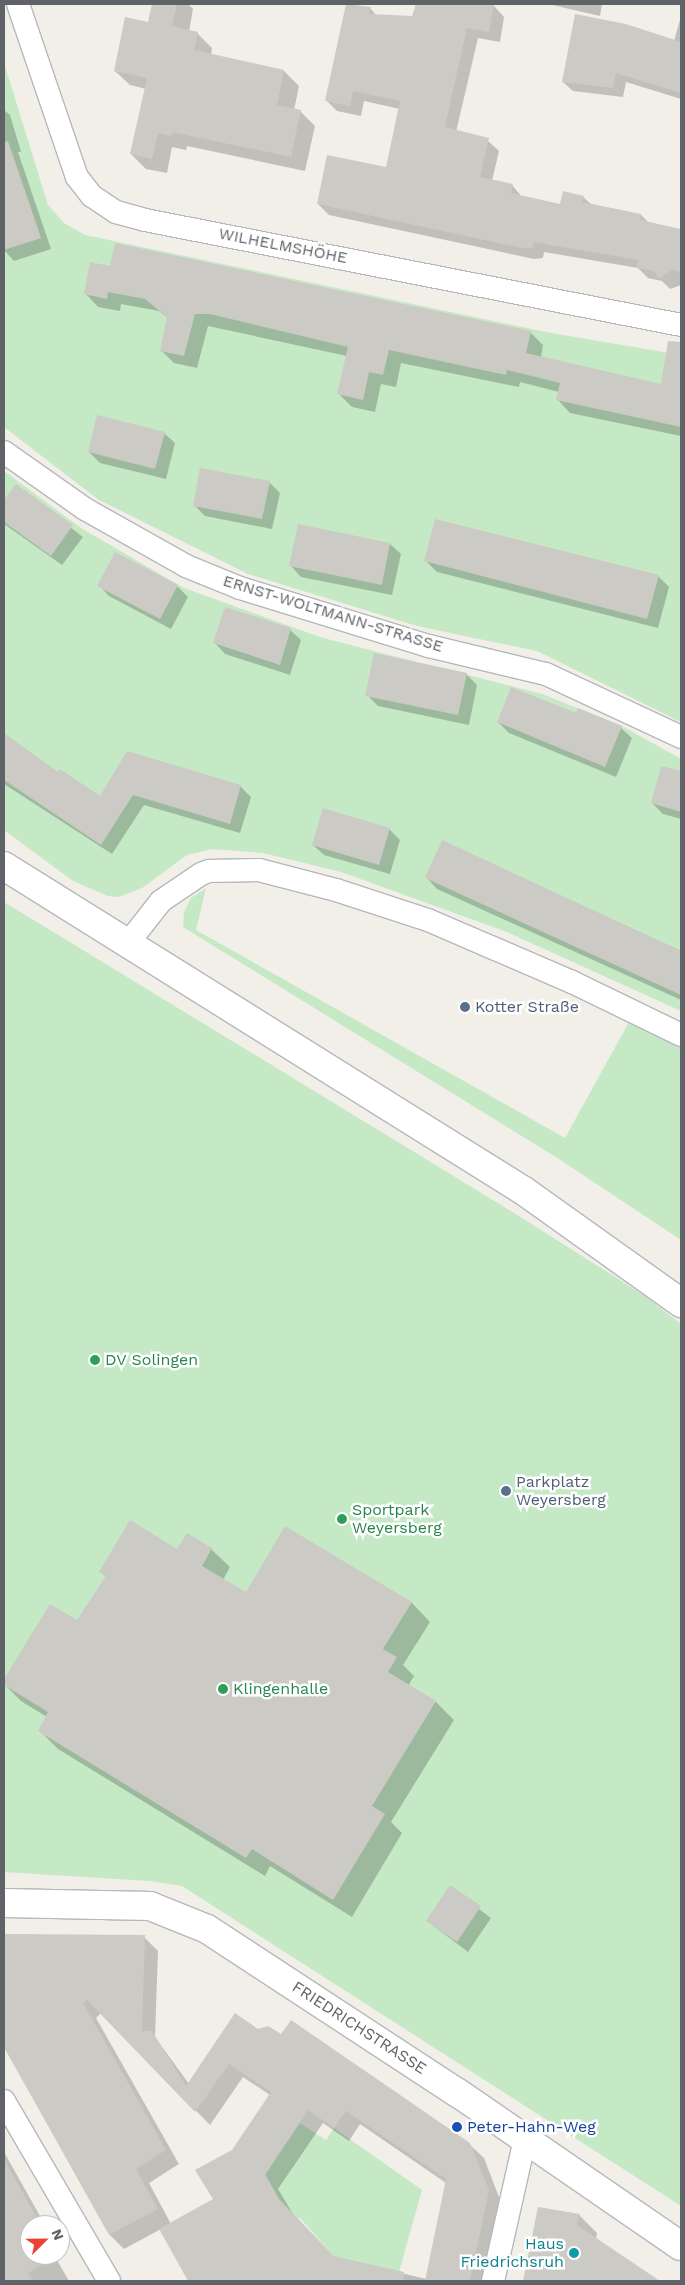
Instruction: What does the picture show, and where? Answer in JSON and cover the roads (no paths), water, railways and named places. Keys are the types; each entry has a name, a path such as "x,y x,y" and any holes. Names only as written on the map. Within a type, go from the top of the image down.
{"street":[{"name":"WILHELMSHÖHE","path":"18,4 77,177 92,196 116,212 145,220 681,325"},
{"name":"ERNST-WOLTMANN-STRASSE","path":"4,452 85,509 186,566 240,588 428,646 546,674 681,737"},
{"path":"4,866 524,1191 681,1303"},
{"path":"128,943 161,901 201,874 209,870 258,870 336,890 428,920 572,982 681,1035"},
{"name":"FRIEDRICHSTRASSE","path":"4,1903 150,1906 177,1915 207,1929 525,2138 681,2246"},
{"path":"4,2100 109,2281"},
{"path":"493,2281 525,2138"}],"place":[{"name":"Kotter Straße","path":"465,1007"},
{"name":"DV Solingen","path":"95,1360"},
{"name":"Parkplatz Weyersberg","path":"506,1491"},
{"name":"Sportpark Weyersberg","path":"342,1519"},
{"name":"Klingenhalle","path":"223,1689"},
{"name":"Peter-Hahn-Weg","path":"457,2127"},
{"name":"Haus Friedrichsruh","path":"574,2253"}]}
